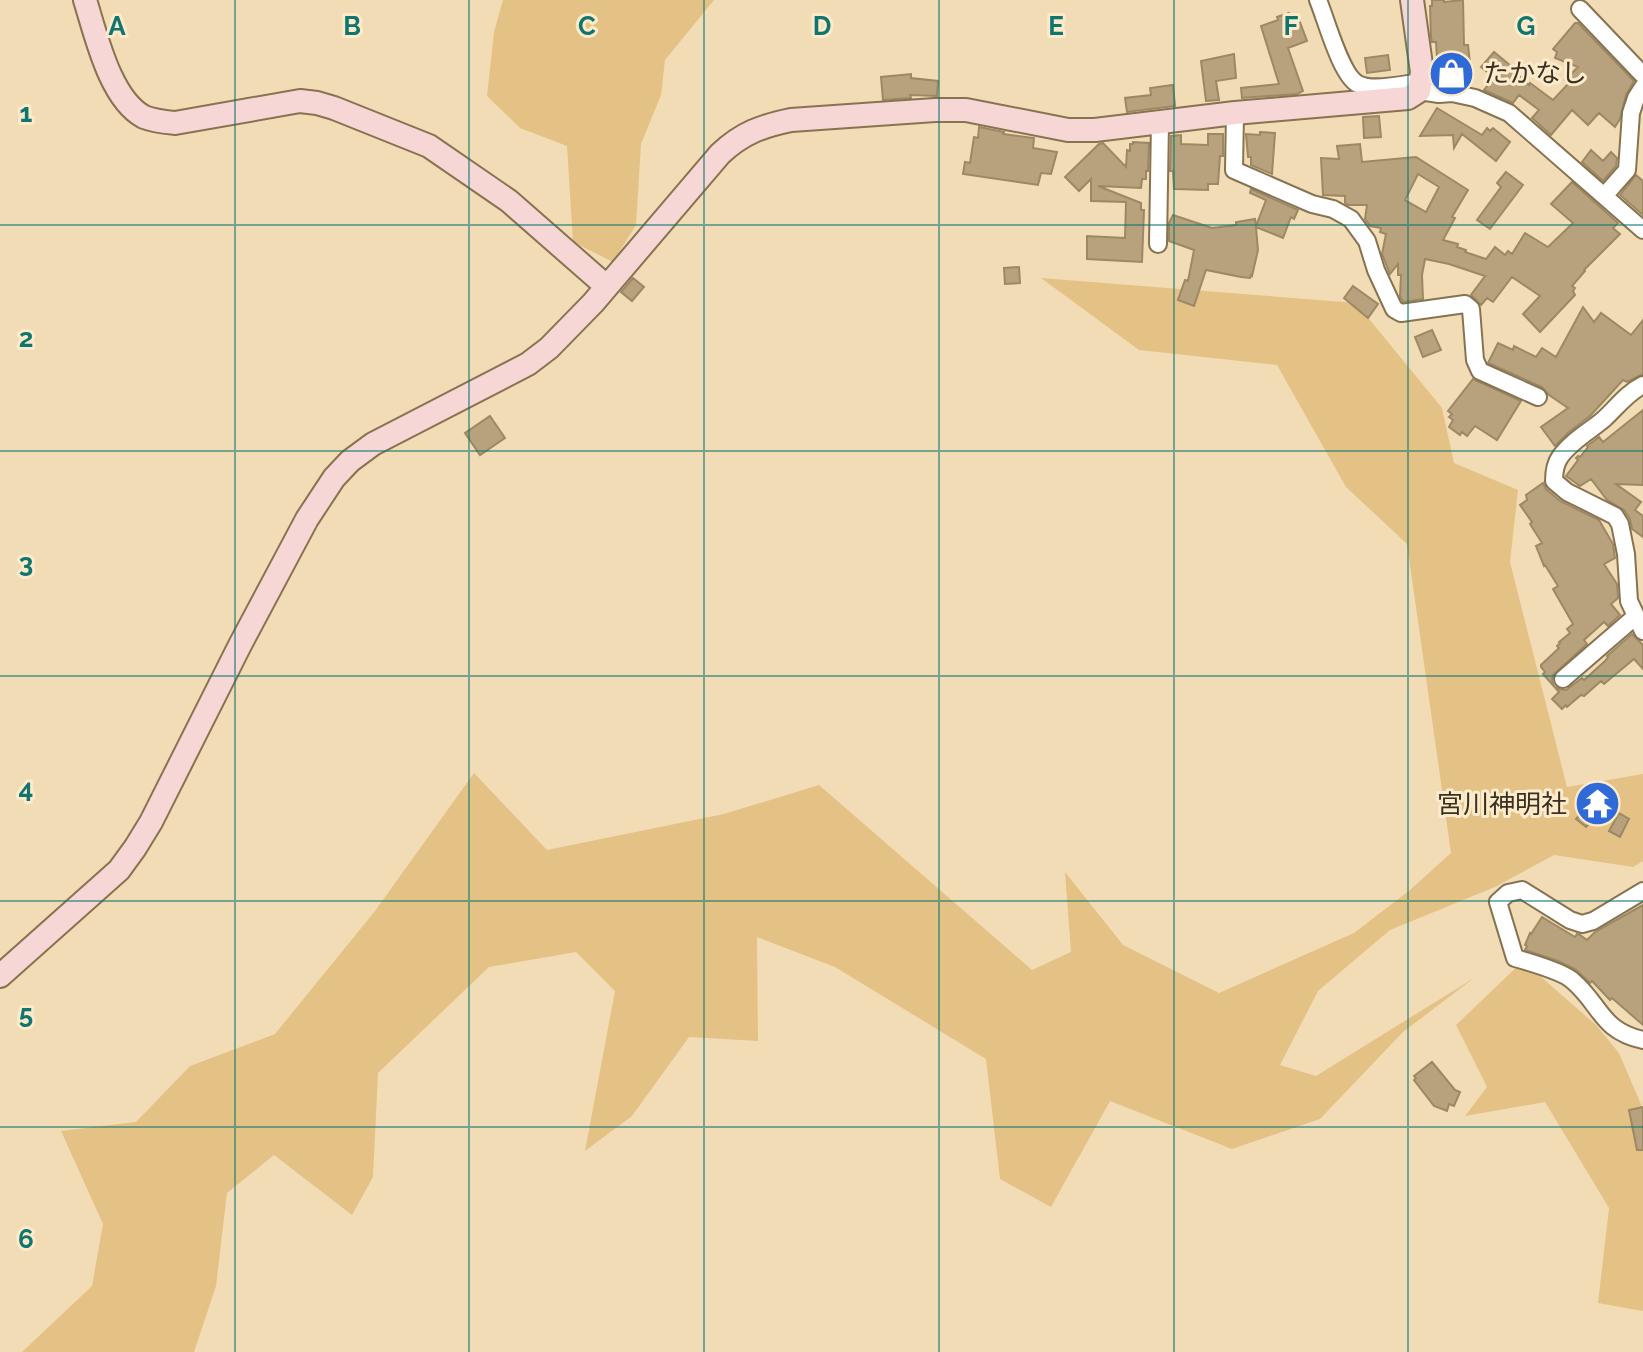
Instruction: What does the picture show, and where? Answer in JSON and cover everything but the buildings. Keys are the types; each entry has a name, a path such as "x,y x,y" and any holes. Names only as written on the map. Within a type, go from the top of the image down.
{"street":[{"path":"85,0 119,92 131,107 145,117 175,123 300,101 334,108 429,146 509,201 606,286"},
{"path":"1318,0 1343,65 1349,77 1358,84 1376,87 1420,86 1439,94 1452,93 1475,98 1509,113 1643,230"},
{"path":"0,976 119,870 135,848 307,519 334,478 373,444 528,364 549,348 593,303 735,140 772,124 791,120 935,110 966,110 1068,130 1095,130 1235,113 1408,98 1414,96 1420,86 1422,72 1412,0"},
{"path":"1580,9 1643,75"},
{"path":"1605,195 1627,170 1636,152 1631,113 1643,87"},
{"path":"1235,113 1234,170 1351,219 1367,241 1394,309 1401,313 1465,304 1471,309 1475,360 1480,371 1538,397"},
{"path":"1158,244 1160,122"},
{"path":"1563,679 1640,623 1629,601 1626,554 1620,524 1615,516 1567,492 1554,481 1554,471 1559,458 1568,448 1632,391 1643,385"},
{"path":"1643,891 1593,921 1582,924 1570,920 1522,890 1508,893 1498,902 1515,958 1572,978 1609,1025 1643,1040"}],"shaded area":[{"path":"503,0 714,0 665,60 661,95 641,144 636,225 613,262 573,242 567,146 520,128 487,96 494,32"},
{"path":"1041,278 1356,303 1442,408 1454,463 1518,490 1510,562 1567,787 1643,774 1643,861 1633,867 1554,855 1495,887 1390,930 1318,991 1280,1065 1316,1076 1474,978 1403,1032 1320,1119 1232,1149 1110,1101 1051,1207 1000,1179 986,1059 835,967 757,937 758,1041 689,1037 632,1116 585,1151 615,991 576,952 489,967 378,1073 373,1177 352,1215 274,1155 227,1193 216,1286 194,1352 22,1352 92,1286 103,1224 61,1131 136,1122 190,1066 275,1034 375,911 474,773 547,850 724,814 819,785 1032,970 1071,952 1065,872 1123,945 1219,993 1354,933 1410,890 1451,853 1407,544 1346,487 1277,365 1139,350"},
{"path":"1523,961 1596,1025 1619,1053 1643,1109 1643,1311 1598,1303 1609,1208 1545,1102 1465,1116 1487,1087 1456,1025"}],"place":[{"name":"たかなし","path":"1452,73"},
{"name":"宮川神明社","path":"1598,804"}]}
